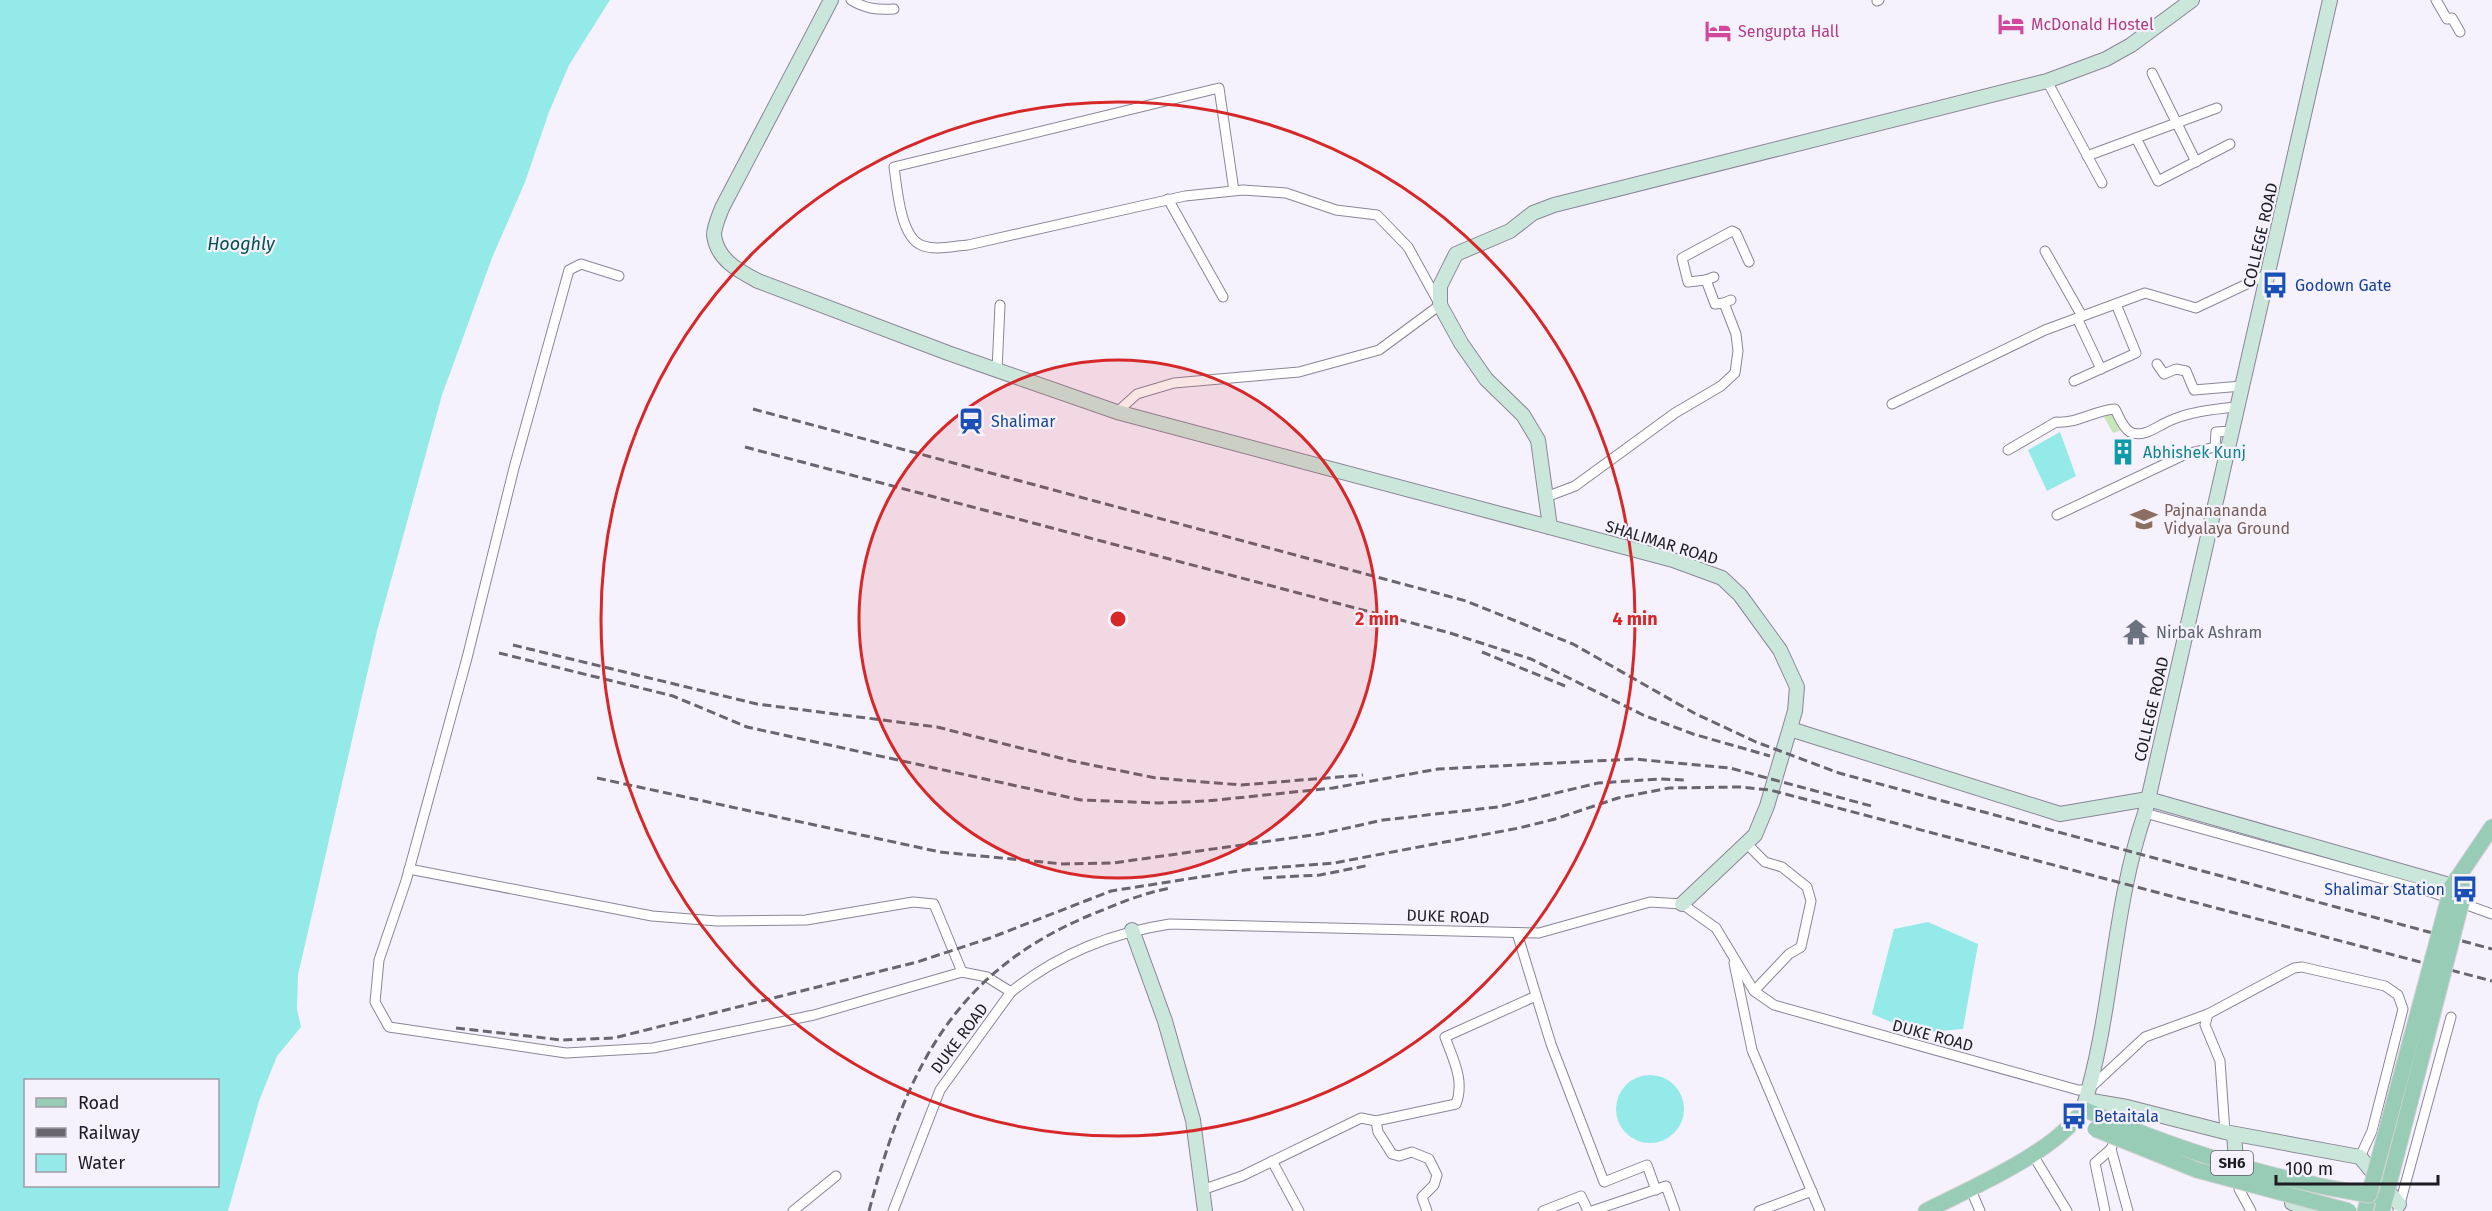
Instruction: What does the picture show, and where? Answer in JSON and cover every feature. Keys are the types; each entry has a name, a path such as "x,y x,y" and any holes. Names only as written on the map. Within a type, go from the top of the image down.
{"main road":[{"path":"2365,1211 2459,887 2477,849 2492,826"},
{"path":"2391,1206 2459,887"},
{"name":"SH6","path":"2083,1105 2098,1122 2197,1170 2324,1209 2349,1211"},
{"path":"1926,1211 2033,1155 2083,1105"},
{"name":"SH6","path":"2098,1122 2197,1155 2331,1189 2369,1194 2391,1206"}],"street":[{"name":"SHALIMAR ROAD","path":"831,0 722,208 714,234 719,250 734,268 758,281 996,370 1117,412 1673,560 1722,578 1740,595 1780,650 1797,687 1796,711 1767,806 1755,835 1682,904"},
{"path":"851,0 870,9 894,9"},
{"path":"1440,305 1440,286 1456,254 1510,231 1533,213 1554,205 2048,81 2097,63 2131,45 2192,0"},
{"name":"COLLEGE ROAD","path":"2083,1105 2095,1073 2124,882 2146,806 2331,0"},
{"path":"2436,0 2446,19 2452,18 2460,32"},
{"path":"2152,73 2196,162"},
{"path":"2048,81 2102,183"},
{"path":"1234,191 1219,88 894,168 901,214 909,232 919,244 935,248 968,245 1168,199 1234,191 1286,193 1336,210 1377,215 1408,247 1461,343 1486,379 1523,415 1538,440 1550,527"},
{"path":"2087,156 2217,108"},
{"path":"2136,138 2158,181 2230,144"},
{"path":"1168,199 1223,297"},
{"path":"1546,497 1575,486 1675,413 1721,386 1735,373 1738,351 1727,302 1715,304 1710,279 1688,282 1682,258 1732,231 1736,233 1749,262"},
{"path":"2045,251 2080,317 2101,369"},
{"path":"620,276 581,264 569,270 513,468 467,658 409,869 379,960 375,1002 389,1027 566,1053 653,1048 813,1015 962,972 987,977 1011,992"},
{"path":"1892,404 2045,330 2145,293 2196,308 2268,274"},
{"path":"2074,381 2136,353 2116,304"},
{"path":"996,370 1000,305"},
{"path":"1117,412 1137,394 1174,383 1299,372 1370,353 1406,332 1427,312 1440,305"},
{"path":"2157,364 2164,374 2176,369 2186,371 2193,390 2242,386"},
{"path":"2008,450 2056,422 2064,423 2107,409 2115,409 2130,432 2146,433 2184,416 2237,407"},
{"path":"2057,515 2186,454 2214,447 2216,432 2232,431"},
{"path":"1788,734 2060,814 2146,806 2267,834 2459,887"},
{"path":"2146,806 2434,893 2492,914"},
{"path":"1747,844 1765,862 1782,867 1807,887 1811,901 1801,947 1789,954 1754,991"},
{"path":"409,869 652,916 717,921 806,920 913,902 934,904 962,972"},
{"name":"DUKE ROAD","path":"893,1211 940,1090 1011,992 1084,945 1132,930 1170,924 1539,933 1650,902 1682,904 1716,928 1754,991 1774,1005 2078,1090 2083,1105"},
{"path":"1132,930 1165,1021 1192,1120 1205,1211"},
{"path":"1517,933 1551,1044 1604,1182 1647,1165 1656,1190"},
{"path":"1733,958 1752,1050 1820,1211"},
{"path":"2083,1105 2145,1036 2208,1014 2294,968 2302,967 2385,986 2398,995 2403,1009 2372,1131 2360,1157"},
{"path":"1202,1190 1242,1176 1361,1118 1376,1121 1456,1104 1461,1092 1458,1075 1444,1037 1536,996"},
{"path":"2208,1014 2205,1025 2220,1061 2239,1189 2251,1211"},
{"path":"2391,1206 2451,1017"},
{"path":"2083,1105 2127,1107 2229,1133 2360,1157 2391,1206"},
{"path":"2105,1211 2095,1163 2111,1149 2127,1107"},
{"path":"1376,1121 1377,1132 1392,1154 1399,1156 1412,1152 1429,1159 1437,1175 1434,1185 1422,1197 1427,1211"},
{"path":"2111,1149 2128,1211"},
{"path":"2033,1155 2067,1211"},
{"path":"1272,1161 1299,1211"},
{"path":"793,1211 836,1176"},
{"path":"1546,1211 1581,1196 1590,1211 1666,1186 1675,1211"},
{"path":"1970,1188 1980,1211"},
{"path":"2239,1189 2324,1209"},
{"path":"1759,1211 1812,1191"}],"shaded area":[{"path":"2113,413 2122,430 2113,433 2104,417"}],"water":[{"name":"Hooghly","path":"0,0 610,0 569,65 549,112 525,182 492,258 442,395 377,631 298,975 297,1009 301,1027 277,1056 259,1101 228,1211 0,1211"},
{"path":"2060,432 2076,476 2047,491 2028,450"},
{"path":"1928,922 1978,944 1963,1029 1917,1033 1872,1014 1894,929"},
{"path":"1643,1075 1657,1075 1669,1080 1679,1090 1684,1109 1679,1128 1669,1138 1657,1143 1643,1143 1631,1138 1621,1128 1616,1116 1616,1102 1621,1090 1631,1080"}],"railway":[{"path":"753,409 1466,601 1573,644 1694,713 1756,742 1839,773 2492,949"},
{"path":"745,447 1450,633 1531,659 1643,715 1693,734 1770,756"},
{"path":"513,645 757,704 937,727 1072,761 1156,778 1241,785 1363,775"},
{"path":"1482,652 1565,686"},
{"path":"499,653 673,696 747,727 1081,800 1158,803 1207,801 1333,788 1438,769 1634,759 1730,768 1875,807"},
{"path":"597,778 940,852 1063,864 1113,863 1320,834 1383,820 1498,807 1598,783 1660,779 1685,780"},
{"path":"456,1028 562,1040 614,1038 917,962 990,938 1111,891 1245,870 1334,863 1519,828 1555,819 1618,798 1669,788 1740,787 1770,790 2492,981"},
{"path":"1263,878 1320,875 1370,865"},
{"path":"869,1211 899,1115 918,1073 941,1034 968,999 1001,967 1041,940 1088,916 1150,893 1171,888"}],"place":[{"name":"McDonald Hostel","path":"2011,24"},
{"name":"Sengupta Hall","path":"1718,31"},
{"name":"Godown Gate","path":"2275,285"},
{"name":"Shalimar","path":"971,421"},
{"name":"Abhishek Kunj","path":"2123,452"},
{"name":"Pajnanananda Vidyalaya Ground","path":"2144,519"},
{"name":"Nirbak Ashram","path":"2136,632"},
{"name":"Shalimar Station","path":"2465,889"},
{"name":"Betaitala","path":"2074,1116"}]}
